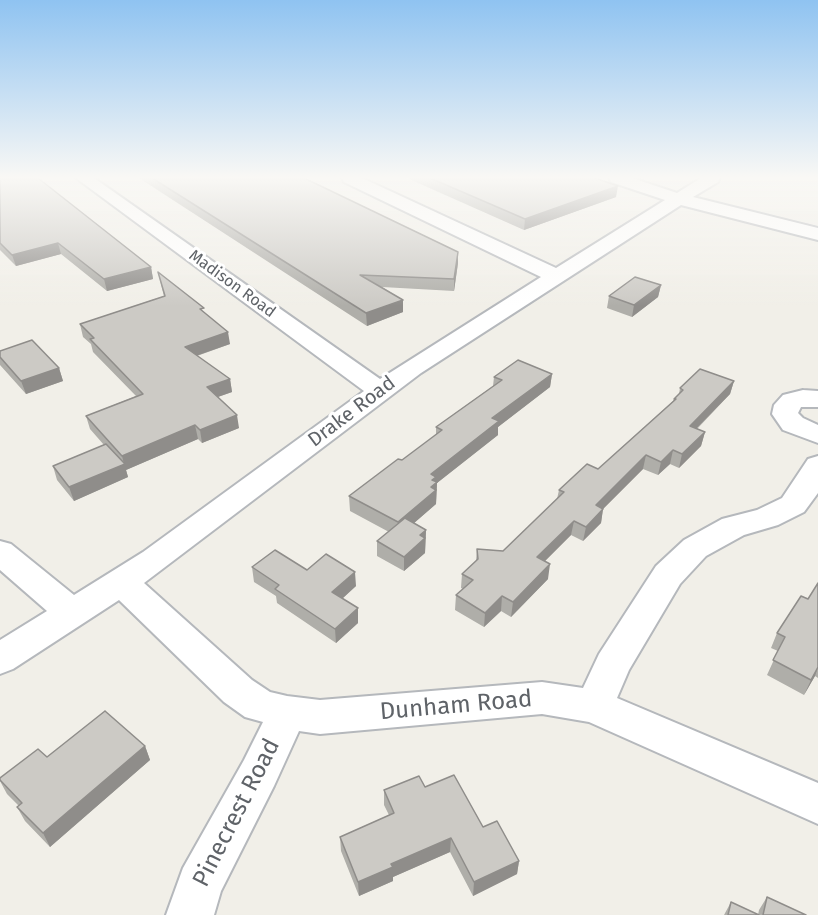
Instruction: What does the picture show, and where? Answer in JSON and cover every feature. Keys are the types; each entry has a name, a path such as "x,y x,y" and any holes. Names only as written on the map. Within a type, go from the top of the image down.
{"street":[{"name":"Madison Road","path":"144,221 380,391"},
{"path":"441,221 556,276"},
{"name":"Drake Road","path":"0,659 155,560 412,368 644,221"},
{"path":"765,221 818,234"},
{"path":"594,706 612,665 668,575 695,548 733,527 768,518 793,505 806,488 817,445 785,414 787,405 792,401 802,398 818,399"},
{"path":"0,552 72,613"},
{"name":"Dunham Road","path":"121,582 238,691 259,705 287,713 320,717 542,698 594,706 818,804"},
{"name":"Pinecrest Road","path":"190,915 199,884 259,773 287,713"}],"building":[{"path":"0,221 92,221 151,267 104,279 58,243 12,255 0,243"},
{"path":"220,221 393,221 458,252 454,279 360,275 403,300 366,313"},
{"path":"158,272 204,308 200,309 228,332 185,347 230,379 207,387 237,415 200,430 195,425 122,456 86,416 143,394 90,339 94,338 80,324 165,296"},
{"path":"635,277 661,285 634,305 609,296"},
{"path":"32,340 59,368 21,381 0,357 0,351"},
{"path":"518,360 552,374 492,418 499,421 431,474 436,477 432,480 437,482 431,487 436,490 398,522 349,496 398,459 402,460 442,430 436,427 502,380 494,377"},
{"path":"700,369 734,381 690,426 705,432 682,454 673,450 661,462 646,455 596,505 603,509 586,527 574,521 537,557 550,564 513,602 502,596 485,613 456,595 473,580 462,574 478,559 477,549 503,551 564,492 559,490 587,464 598,469 676,399 674,399 683,390 680,388"},
{"path":"106,444 125,464 69,487 53,466"},
{"path":"405,518 426,530 420,535 425,538 404,557 377,541"},
{"path":"275,550 307,570 326,554 355,572 332,592 358,608 335,629 275,589 279,585 252,567"},
{"path":"818,583 818,667 811,680 773,660 785,637 777,633 801,596 808,599"},
{"path":"105,711 145,746 43,833 17,807 22,803 0,778 38,749 47,757"},
{"path":"454,775 483,827 497,821 519,861 474,882 451,838 391,864 393,867 358,882 340,837 394,813 384,790 419,776 425,787"},
{"path":"767,897 806,915 763,915"},
{"path":"731,902 759,915 728,915"}]}
